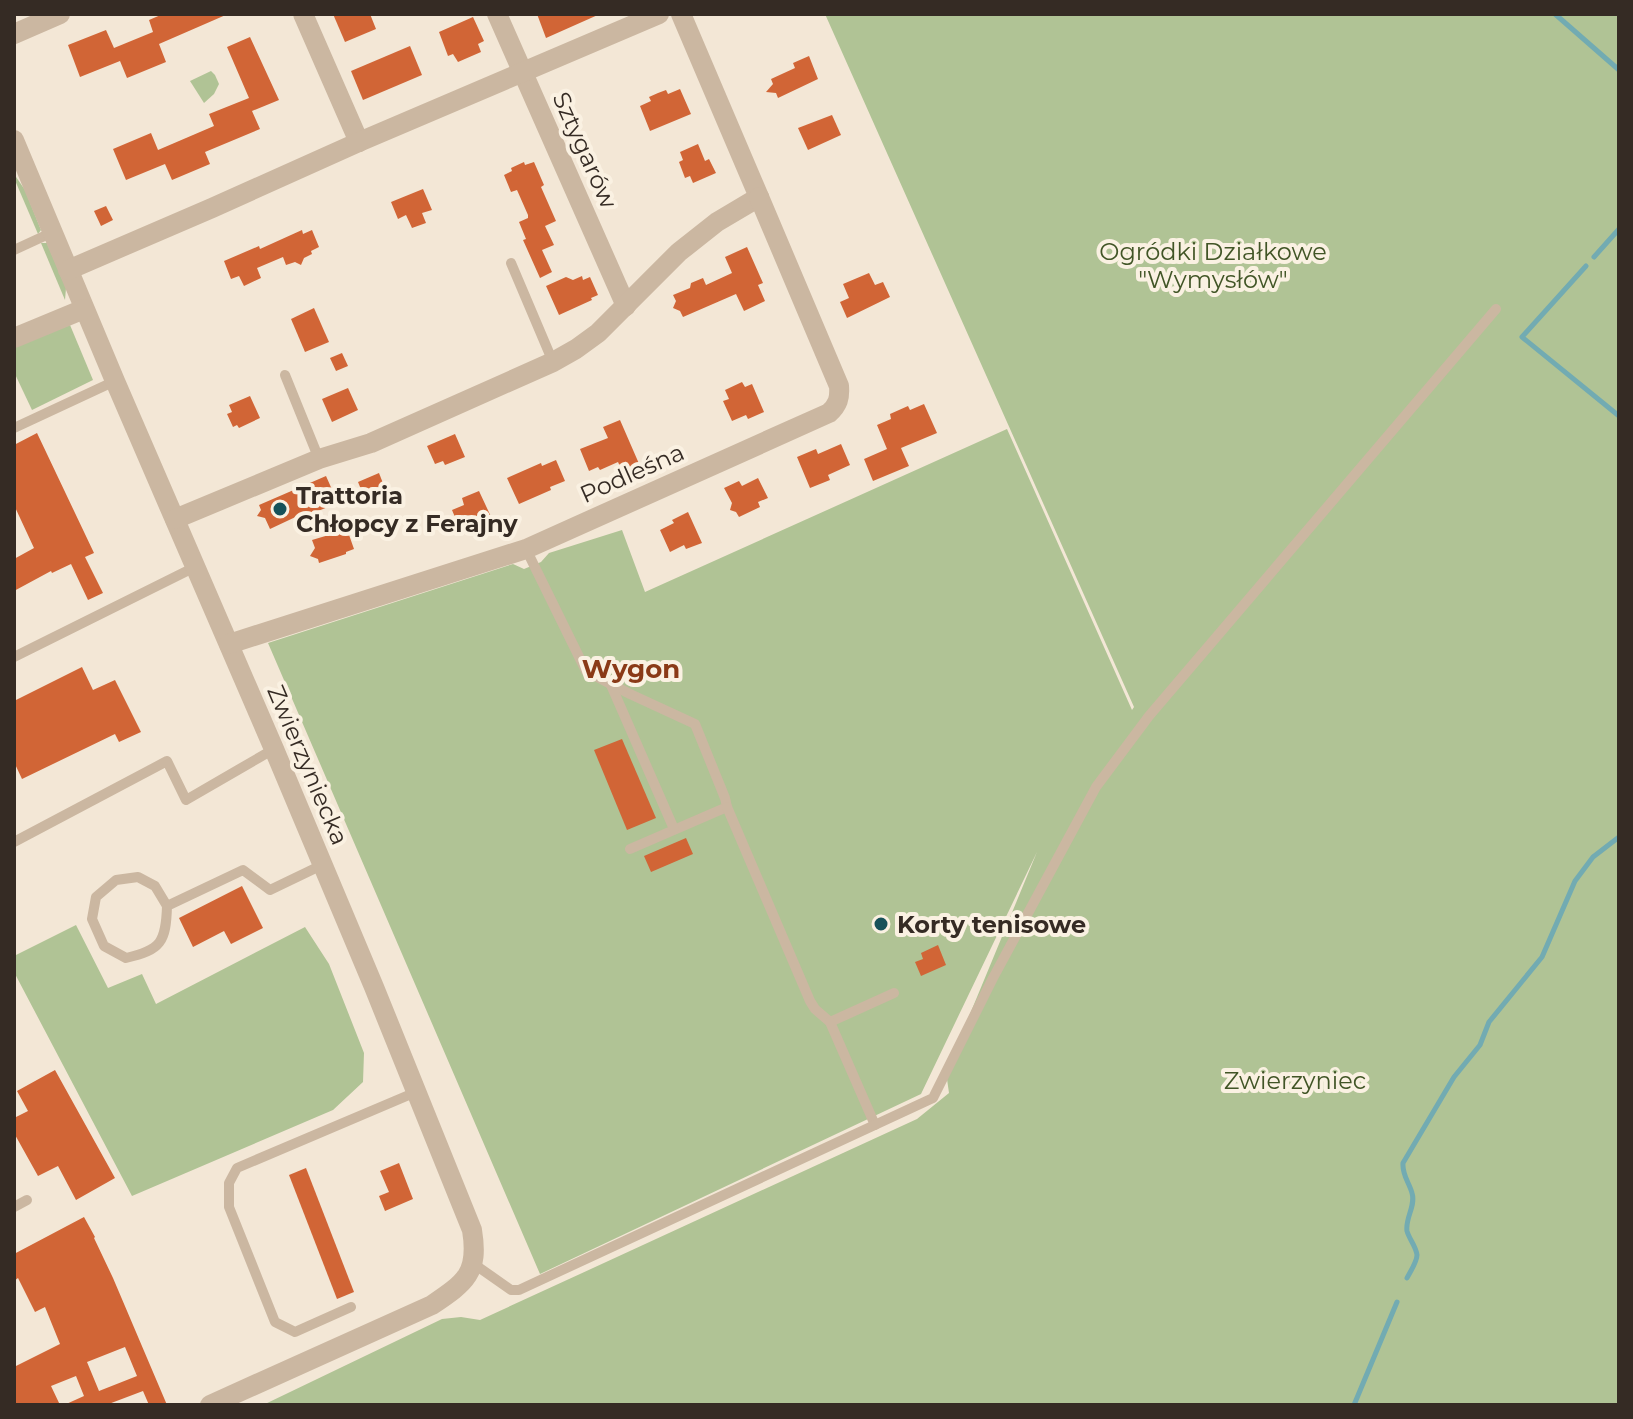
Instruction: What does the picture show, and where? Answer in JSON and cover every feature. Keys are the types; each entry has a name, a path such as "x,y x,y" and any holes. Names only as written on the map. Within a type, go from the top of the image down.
{"street":[{"path":"14,34 60,14"},
{"path":"303,14 359,142"},
{"name":"Sztygarów","path":"497,14 626,306"},
{"path":"68,270 659,14"},
{"path":"175,519 319,459 371,443 553,362 598,333 679,252 717,222 759,197 681,14"},
{"name":"Zwierzyniecka","path":"14,140 274,749 416,1092 472,1230 474,1264"},
{"name":"Podleśna","path":"229,644 526,549 829,413 840,396 839,386 759,197"},
{"path":"14,338 84,309"},
{"path":"210,1405 432,1305 461,1283 474,1264"}],"lane":[{"path":"14,250 53,232"},
{"path":"511,263 553,362"},
{"path":"474,1264 511,1290 519,1290 933,1098 993,978 1096,787 1149,716 1496,309"},
{"path":"285,375 319,459"},
{"path":"14,428 115,381"},
{"path":"526,549 586,671 695,724 727,807 811,1002 830,1022 875,1125"},
{"path":"14,657 195,567"},
{"path":"611,685 674,829"},
{"path":"14,842 167,761 186,800 274,749"},
{"path":"630,849 727,807"},
{"path":"167,906 243,870 270,890 322,865"},
{"path":"138,877 155,886 167,906 167,932 150,952 126,958 104,946 92,919 96,897 116,880 127,878 138,877"},
{"path":"830,1022 894,993"},
{"path":"351,1307 295,1332 275,1322 229,1207 229,1183 237,1168 416,1092"},
{"path":"14,1207 27,1200"}],"green space":[{"path":"825,14 1619,14 1619,1405 263,1405 442,1319 461,1317 480,1320 917,1119 949,1093 946,1072 1037,852 921,1094 540,1274 268,643 513,564 524,569 541,562 549,553 622,530 645,592 1007,429 1132,710 1134,707"},
{"path":"211,71 219,84 204,103 190,81"},
{"path":"14,174 25,190 41,230 38,234 14,178"},
{"path":"41,243 47,243 66,288 65,300"},
{"path":"70,325 93,380 32,410 14,372 14,347"},
{"path":"76,925 108,988 142,974 156,1004 305,927 329,964 364,1053 363,1082 333,1110 132,1196 14,972 14,956"}],"building":[{"path":"163,14 228,14 159,44 166,62 127,78 120,61 80,77 68,45 106,30 114,48 153,32 149,20"},
{"path":"333,14 370,14 376,29 345,42"},
{"path":"537,14 600,14 546,38"},
{"path":"473,17 484,41 478,44 481,52 458,62 453,54 448,56 439,32"},
{"path":"250,37 279,100 252,111 260,129 205,152 210,164 172,180 165,164 126,180 113,149 151,133 158,150 214,126 209,114 249,98 227,47"},
{"path":"410,46 422,75 363,100 351,71"},
{"path":"809,56 818,79 778,98 776,93 766,92 773,84 771,79 795,68 793,63"},
{"path":"680,89 691,114 650,131 640,106 658,93 666,90 668,94"},
{"path":"832,115 841,135 808,150 798,128"},
{"path":"698,144 705,161 709,159 716,173 693,183 690,176 685,178 679,162 683,160 680,152"},
{"path":"524,162 525,165 534,162 556,221 545,226 554,245 542,250 552,272 540,278 523,240 526,239 519,222 528,215 517,190 511,192 504,175"},
{"path":"423,189 432,210 422,213 426,223 412,228 406,215 398,219 391,202"},
{"path":"106,206 113,220 101,226 94,211"},
{"path":"302,230 303,234 312,230 319,247 304,258 301,265 295,262 286,265 283,257 257,268 261,278 244,286 239,276 231,279 224,261"},
{"path":"747,247 763,283 758,285 765,301 744,311 736,294 683,317 680,311 673,308 676,301 673,295 690,288 691,283 703,278 706,285 732,273 725,257"},
{"path":"869,273 875,285 883,282 890,297 847,318 840,302 849,298 843,284"},
{"path":"582,276 583,280 590,277 598,295 559,315 546,286 566,277 573,280"},
{"path":"314,308 329,342 305,352 291,319"},
{"path":"342,353 348,366 336,371 330,358"},
{"path":"742,382 745,387 752,384 764,412 748,419 746,415 732,421 723,401 729,399 725,390"},
{"path":"348,388 358,410 332,422 322,399"},
{"path":"250,396 260,418 239,428 237,425 233,427 227,414 232,412 229,405"},
{"path":"924,404 937,433 901,448 909,466 873,481 864,459 887,449 877,425 891,419 890,414 908,406 910,410"},
{"path":"620,420 640,466 623,473 618,462 589,471 580,449 608,438 603,427"},
{"path":"37,433 94,553 85,557 103,593 88,600 71,564 14,591 14,559 34,548 14,505 14,445"},
{"path":"455,434 465,457 445,465 443,461 435,464 427,446"},
{"path":"841,444 850,465 828,475 830,480 810,488 797,457 816,449 818,454"},
{"path":"556,460 565,481 519,504 507,478"},
{"path":"379,473 386,491 365,499 358,482"},
{"path":"326,476 338,503 308,515 304,513 270,529 265,518 257,516 261,510 259,505"},
{"path":"758,478 768,498 758,502 760,507 739,517 730,510 732,503 724,488 739,481 742,486"},
{"path":"479,491 493,521 462,534 452,510 464,505 462,498"},
{"path":"688,512 702,543 686,549 684,545 670,552 660,530"},
{"path":"348,532 354,549 319,563 318,559 310,556 315,548 312,540"},
{"path":"82,667 93,690 115,680 141,732 119,742 115,734 22,779 14,762 14,701"},
{"path":"622,739 656,818 627,830 594,750"},
{"path":"686,838 693,854 651,872 644,856"},
{"path":"242,886 263,928 231,944 224,931 193,947 179,918"},
{"path":"938,945 946,965 921,976 915,962 923,959 921,953"},
{"path":"55,1070 115,1178 76,1200 58,1166 38,1176 14,1133 14,1118 28,1111 17,1091"},
{"path":"399,1163 413,1199 385,1211 379,1196 389,1192 380,1171"},
{"path":"306,1168 354,1292 337,1299 289,1175"},
{"path":"84,1217 167,1405 149,1405 143,1391 106,1405 64,1405 84,1396 76,1376 51,1386 60,1405 14,1405 14,1367 60,1344 45,1307 35,1312 18,1278 14,1281 14,1254","holes":["125,1347 137,1376 99,1391 87,1362"]}],"waterway":[{"path":"1555,14 1619,70"},
{"path":"1594,257 1619,229"},
{"path":"1586,266 1522,337 1619,416"},
{"path":"1407,1278 1417,1255 1407,1231 1413,1198 1403,1163 1454,1077 1480,1045 1489,1022 1542,957 1575,881 1593,857 1619,837"},
{"path":"1354,1405 1397,1302"}],"place":[{"name":"Trattoria Chłopcy z Ferajny","path":"280,509"},
{"name":"Korty tenisowe","path":"881,924"}],"district":[{"name":"Wygon","path":"631,669"}],"park label":[{"name":"Ogródki Działkowe \"Wymysłów\"","path":"1213,265"},
{"name":"Zwierzyniec","path":"1295,1080"}]}
